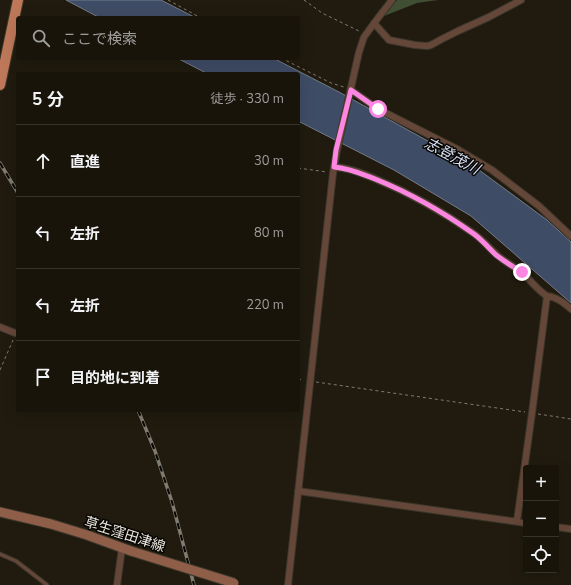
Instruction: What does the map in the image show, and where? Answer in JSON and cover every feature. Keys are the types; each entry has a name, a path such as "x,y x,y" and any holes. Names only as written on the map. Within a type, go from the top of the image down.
{"highway":[{"path":"0,85 18,0"}],"main road":[{"name":"草生窪田津線","path":"0,512 51,524 237,584"}],"street":[{"path":"288,585 336,150 359,52 364,37 392,0"},
{"path":"374,23 389,40 415,45 431,46 442,38 489,17 521,0"},
{"path":"350,92 378,109 457,149 492,170 539,206 571,236"},
{"path":"334,170 342,167 358,172 427,203 474,234 496,254 522,272 532,284 547,296 561,300 571,309"},
{"path":"517,521 547,296"},
{"path":"0,327 15,333"},
{"path":"298,491 523,522"},
{"path":"559,527 571,529"},
{"path":"117,585 122,548"}],"lane":[{"path":"0,554 16,562 47,585"}],"path":[{"path":"168,0 197,16"},
{"path":"304,0 322,13 366,35"},
{"path":"285,60 350,92"},
{"path":"300,168 334,170"},
{"path":"0,370 15,333"},
{"path":"300,379 571,419"}],"green space":[{"path":"397,0 438,0 417,3 384,16"}],"water":[{"path":"66,0 161,0 192,16 96,16"},
{"name":"志登茂川","path":"181,60 277,60 339,92 475,167 547,220 571,242 571,303 471,216 394,170 300,122 300,72 204,72"}],"railway":[{"path":"0,163 16,190"},
{"path":"139,412 155,451 172,502 194,585"}],"route":[{"path":"378,109 351,90 336,150 334,167 342,167 358,172 427,203 474,234 496,254 522,272"}]}
